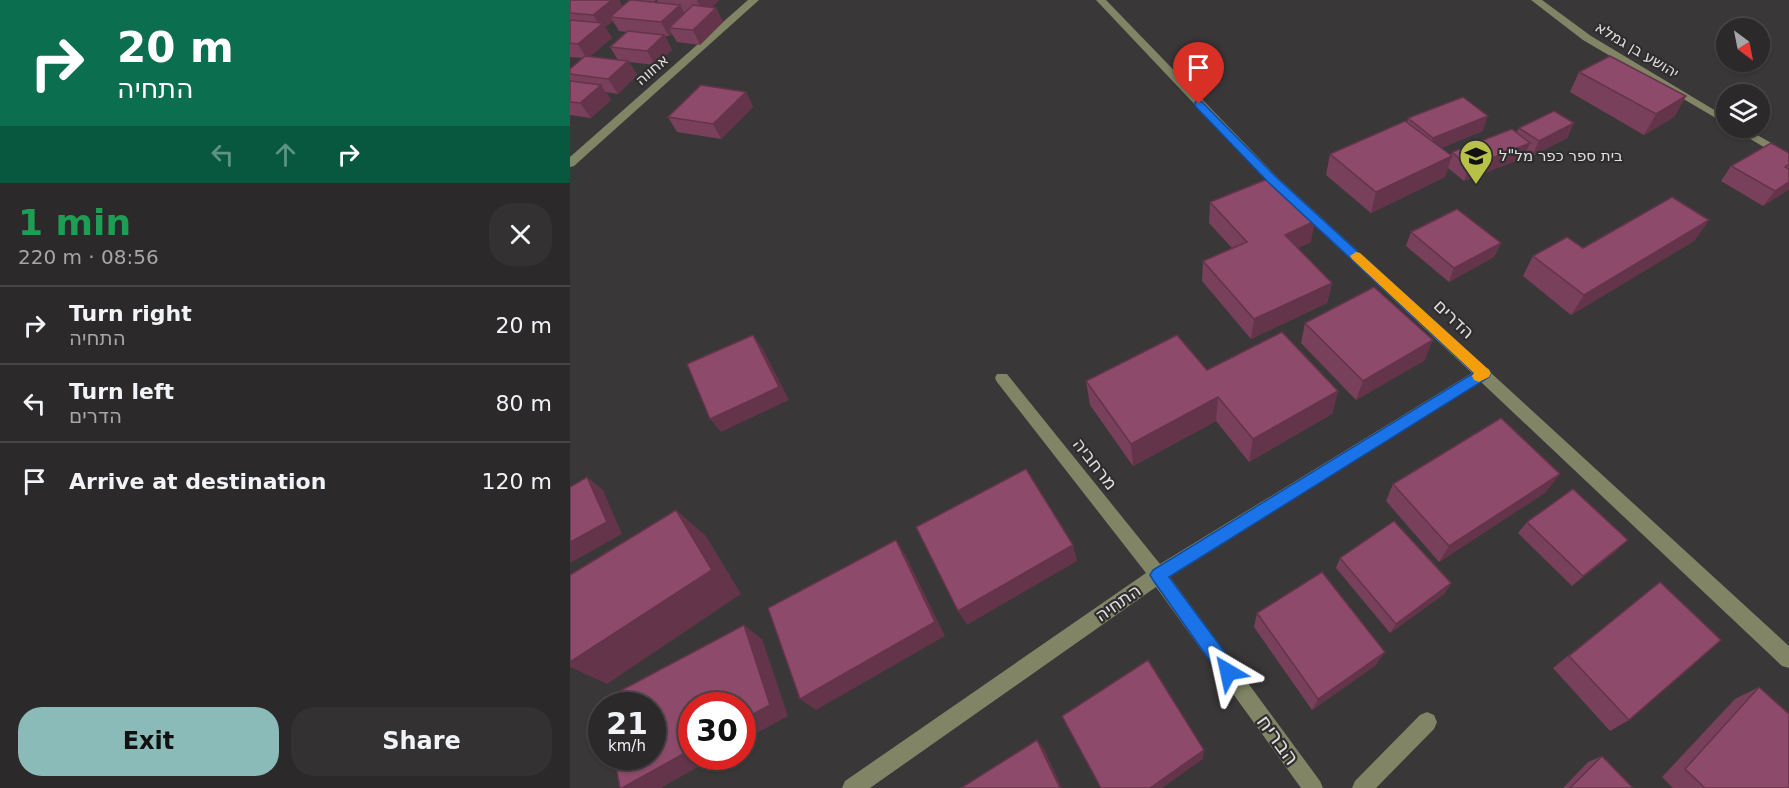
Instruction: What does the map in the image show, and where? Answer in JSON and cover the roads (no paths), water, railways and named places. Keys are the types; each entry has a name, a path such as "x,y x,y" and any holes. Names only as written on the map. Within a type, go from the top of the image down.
{"street":[{"name":"אחווה","path":"570,163 754,0"},
{"name":"הדרים","path":"1101,0 1272,179 1484,373 1789,659"},
{"name":"יהושע בן גמלא","path":"1536,0 1587,38 1716,115"},
{"path":"1755,138 1789,158"},
{"name":"התחיה","path":"852,788 1158,575 1484,373"},
{"name":"מרחביה","path":"1002,378 1158,575"},
{"name":"הבריח","path":"1158,575 1313,788"},
{"path":"1362,788 1427,722"}],"place":[{"name":"בית ספר כפר מל\"ל","path":"1476,185"}]}
